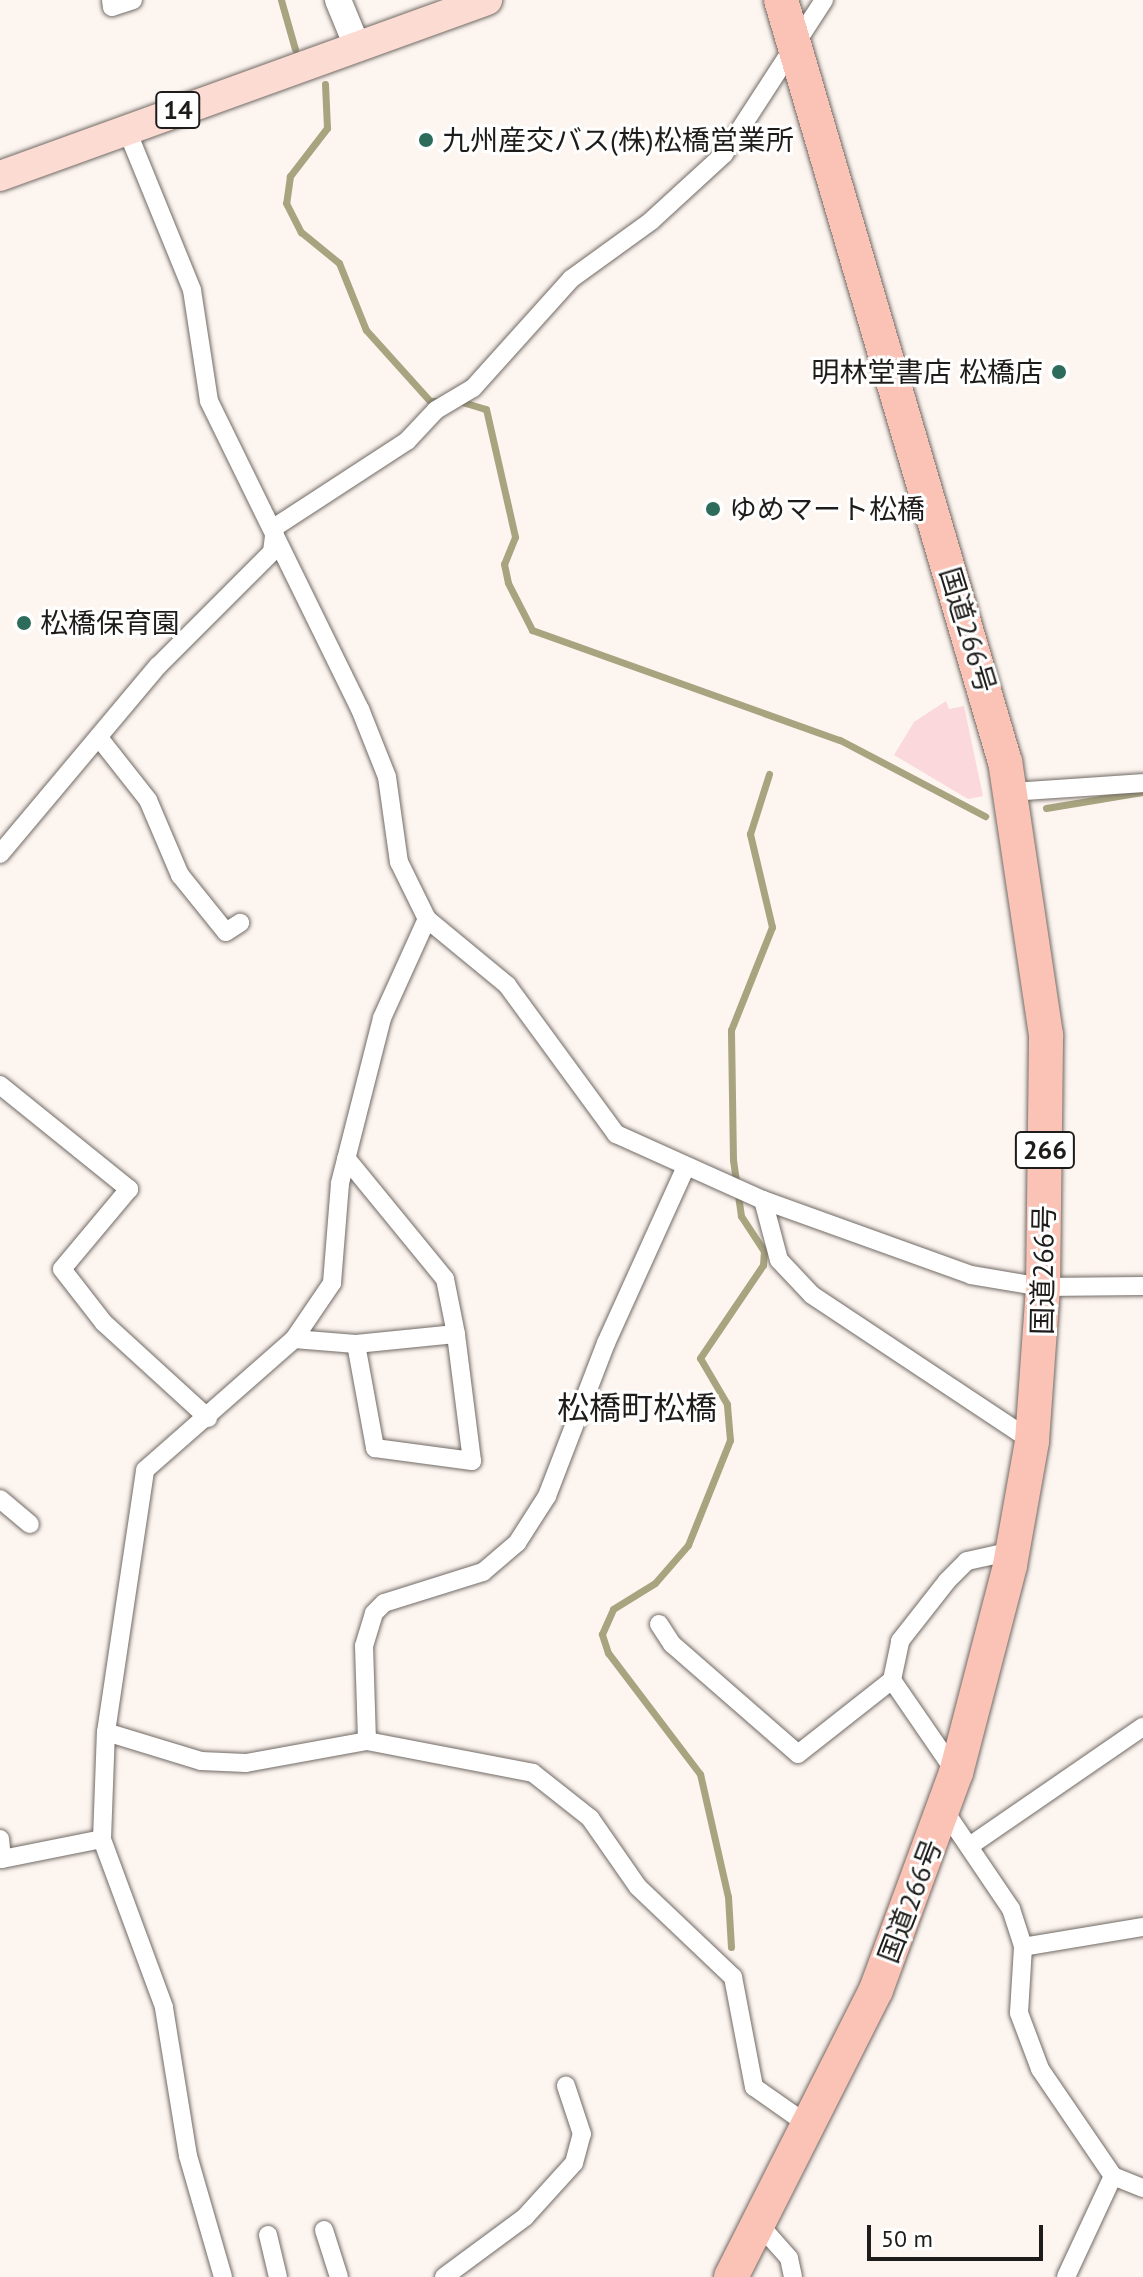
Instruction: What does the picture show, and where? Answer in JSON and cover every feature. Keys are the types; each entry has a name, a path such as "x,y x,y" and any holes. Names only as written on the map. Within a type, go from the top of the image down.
{"highway":[{"name":"国道266号","path":"731,2277 876,1990 956,1773 1012,1551 1032,1441 1043,1287 1046,1035 1011,792 984,677 781,0"}],"main road":[{"name":"14","path":"0,176 487,0"}],"street":[{"path":"111,0 112,7 133,0"},
{"path":"338,0 357,46"},
{"path":"275,527 407,441 436,410 484,378 571,279 651,221 724,154 794,41 824,0"},
{"path":"126,128 192,290 209,401 275,527 387,777 399,862 427,919 507,985 616,1134 686,1167 971,1275 1043,1287 1143,1286"},
{"path":"1,850 228,588 272,552 275,527"},
{"path":"100,739 148,800 180,875 226,932 240,923"},
{"path":"1011,792 1143,783"},
{"path":"223,2277 188,2156 164,2007 102,1839 106,1732 145,1470 208,1418 294,1339 332,1283 346,1158 382,1018 427,919"},
{"path":"0,1085 129,1189 62,1269 104,1323 208,1418"},
{"path":"346,1158 445,1279 456,1334 472,1461 375,1448 356,1344"},
{"path":"367,1741 364,1646 374,1613 384,1603 483,1572 517,1543 547,1496 606,1343 686,1167"},
{"path":"756,1194 779,1260 812,1295 1032,1441"},
{"path":"294,1339 356,1344 456,1334"},
{"path":"0,1499 30,1524"},
{"path":"659,1624 672,1644 798,1754 892,1680 900,1641 947,1581 967,1561 1012,1551"},
{"path":"892,1680 956,1773"},
{"path":"971,1845 1143,1727"},
{"path":"106,1732 201,1761 246,1763 367,1741 472,1756 533,1773 560,1790 590,1818 658,1909 733,1977 754,2087 808,2125"},
{"path":"944,1810 971,1845 1011,1909 1023,1947 1019,2013 1040,2069 1113,2176 1143,2188"},
{"path":"0,1839 2,1859 102,1839"},
{"path":"1023,1947 1143,1927"},
{"path":"444,2277 525,2217 574,2163 582,2134 566,2086"},
{"path":"1066,2277 1113,2176"},
{"path":"757,2222 789,2258 793,2277"},
{"path":"324,2230 339,2277"},
{"path":"268,2235 278,2277"}],"shaded area":[{"path":"946,701 949,709 964,706 983,796 968,799 894,755 914,722"}],"waterway":[{"path":"281,0 295,49"},
{"path":"325,84 327,128 290,176 286,203 301,232 339,263 366,330 430,401 443,401"},
{"path":"459,401 486,409 515,537 504,564 508,583 532,630 840,740 985,816"},
{"path":"731,1947 728,1897 700,1774 608,1653 602,1634 613,1609 655,1583 688,1545 730,1440 727,1404 700,1358 763,1265 764,1251 741,1216 733,1160 731,1030 772,927 750,834 769,774"},
{"path":"1046,808 1143,792"}],"place":[{"name":"九州産交バス(株)松橋営業所","path":"426,140"},
{"name":"明林堂書店 松橋店","path":"1059,372"},
{"name":"ゆめマート松橋","path":"713,509"},
{"name":"松橋保育園","path":"24,623"}],"district":[{"name":"松橋町松橋","path":"637,1407"}]}
